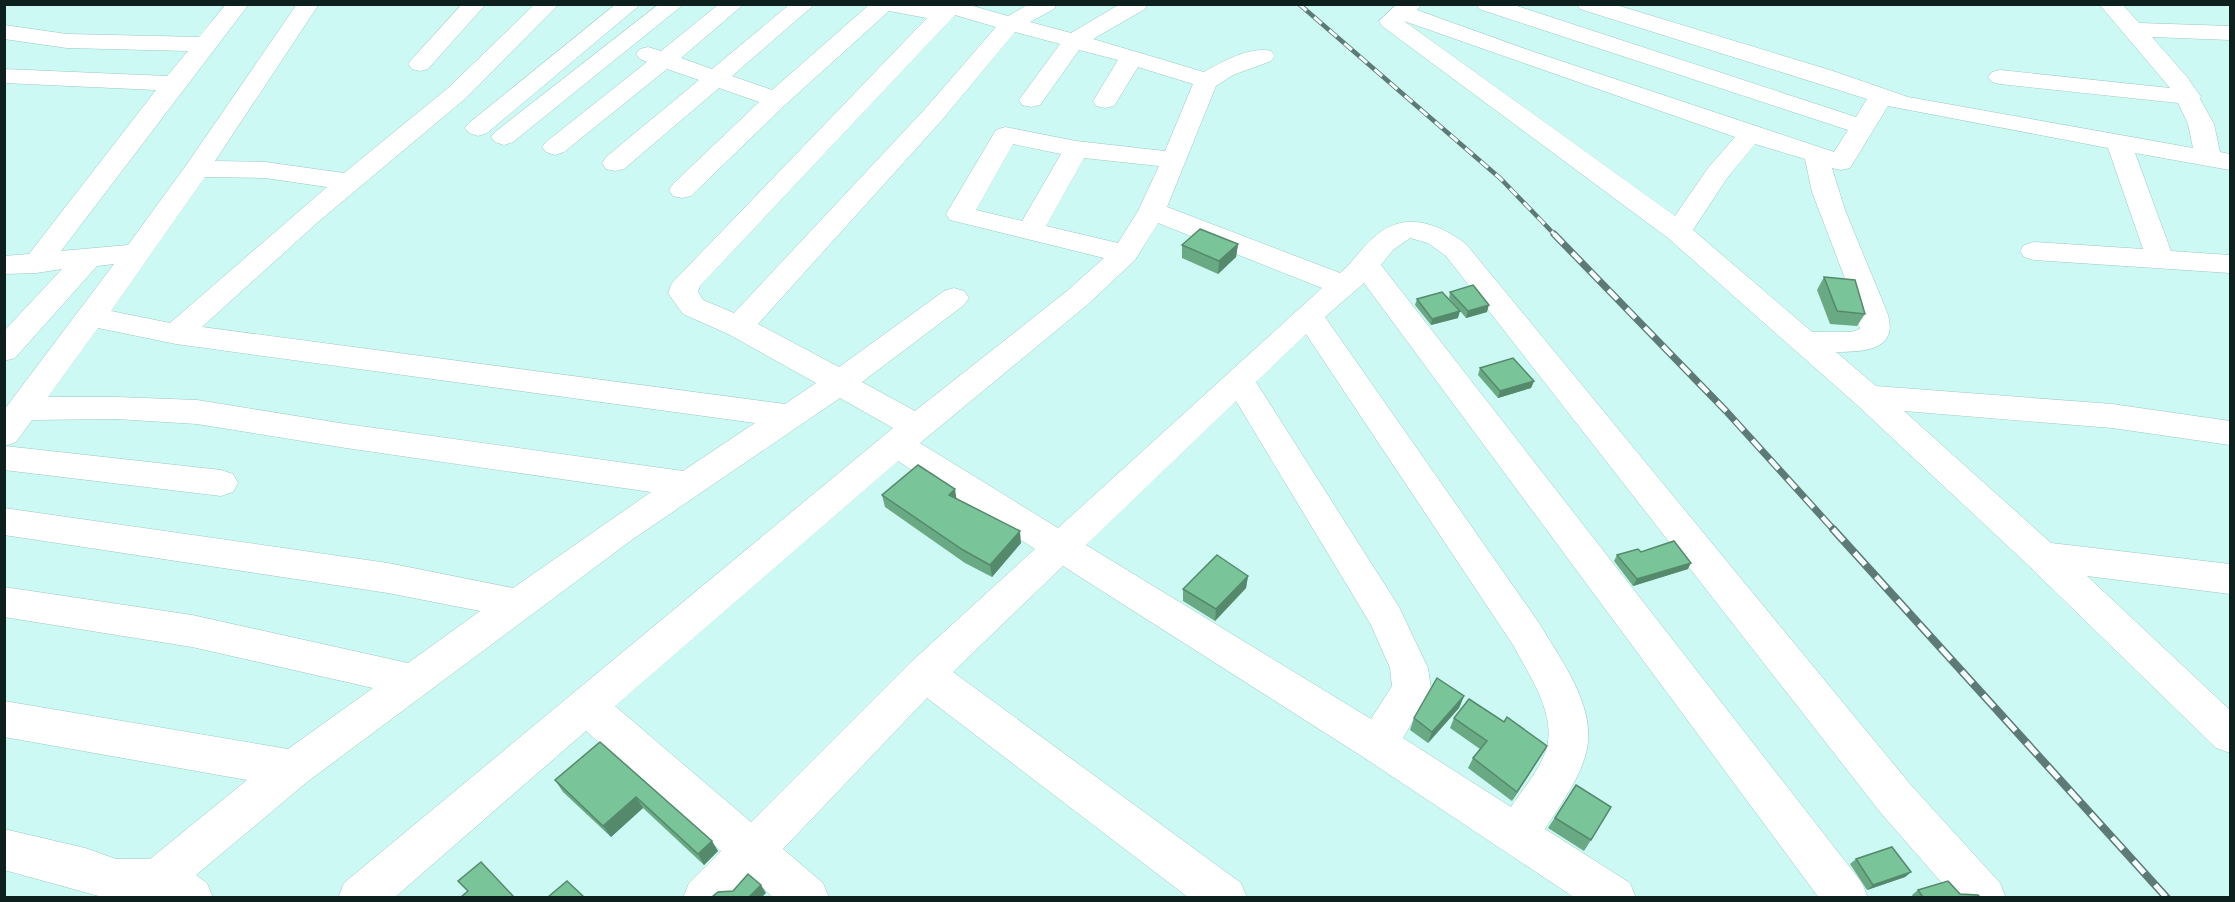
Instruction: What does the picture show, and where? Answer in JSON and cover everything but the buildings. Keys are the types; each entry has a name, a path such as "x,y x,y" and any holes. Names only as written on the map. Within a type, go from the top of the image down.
{"street":[{"path":"36,264 238,4"},
{"path":"9,431 197,169 308,4"},
{"path":"420,64 475,4"},
{"path":"176,334 308,216 457,93 548,4"},
{"path":"478,128 630,4"},
{"path":"504,137 673,4"},
{"path":"555,147 733,4"},
{"path":"615,163 804,4"},
{"path":"682,190 776,100 885,4 949,8 1132,57 1207,81"},
{"path":"739,327 933,115 1010,24 1046,4"},
{"path":"1031,100 1074,41 1137,4"},
{"path":"1486,4 1863,127"},
{"path":"1588,4 1932,109 2118,140 2219,160"},
{"path":"2110,4 2179,82 2219,160"},
{"path":"949,8 686,283 683,293 685,300 693,307 739,327 814,366 906,435 1061,545 1377,744 1614,897"},
{"path":"1882,95 1841,162 1526,57 1406,8 1390,21 1678,232 1868,397 2228,728"},
{"path":"2134,30 2230,33"},
{"path":"4,32 67,41 206,44"},
{"path":"623,45 776,100"},
{"path":"360,897 906,435 1077,298 1125,254 1152,211 1175,160 1200,92 1207,81 1232,67 1263,56"},
{"path":"1105,101 1132,57"},
{"path":"4,76 174,84"},
{"path":"2000,77 2188,97"},
{"path":"1678,232 1717,174 1751,133"},
{"path":"1125,254 960,214 1005,135 1076,149 1175,160"},
{"path":"2118,140 2160,259"},
{"path":"1030,231 1076,149"},
{"path":"1804,342 1864,340 1875,334 1876,325 1859,273 1826,194 1817,155"},
{"path":"197,169 265,170 350,182"},
{"path":"1152,211 1354,275 1846,897"},
{"path":"705,897 925,674 1308,315 1354,275 1395,232 1409,228 1419,229 1438,237 1456,250 1887,789 1984,897"},
{"path":"2034,251 2230,264"},
{"path":"4,265 36,264 137,253"},
{"path":"4,351 88,258"},
{"path":"4,849 85,869 116,880 174,889 219,827 293,769 686,484 839,383 954,298"},
{"path":"1308,315 1526,634 1552,682 1564,712 1568,742 1560,762 1517,834"},
{"path":"92,317 176,334 790,416"},
{"path":"1240,381 1386,618 1409,668 1412,689 1377,744"},
{"path":"1868,397 2112,416 2230,433"},
{"path":"9,431 116,408 197,412 346,436 686,484"},
{"path":"9,431 221,483"},
{"path":"4,520 388,578 518,604"},
{"path":"2042,556 2230,579"},
{"path":"4,602 192,631 416,681"},
{"path":"925,674 1225,897"},
{"path":"586,706 807,897"},
{"path":"4,719 293,769"}],"railway":[{"path":"1299,4 1501,179 1555,235"},
{"path":"1554,234 1726,411 1834,530"},
{"path":"1833,529 2167,898"}]}
